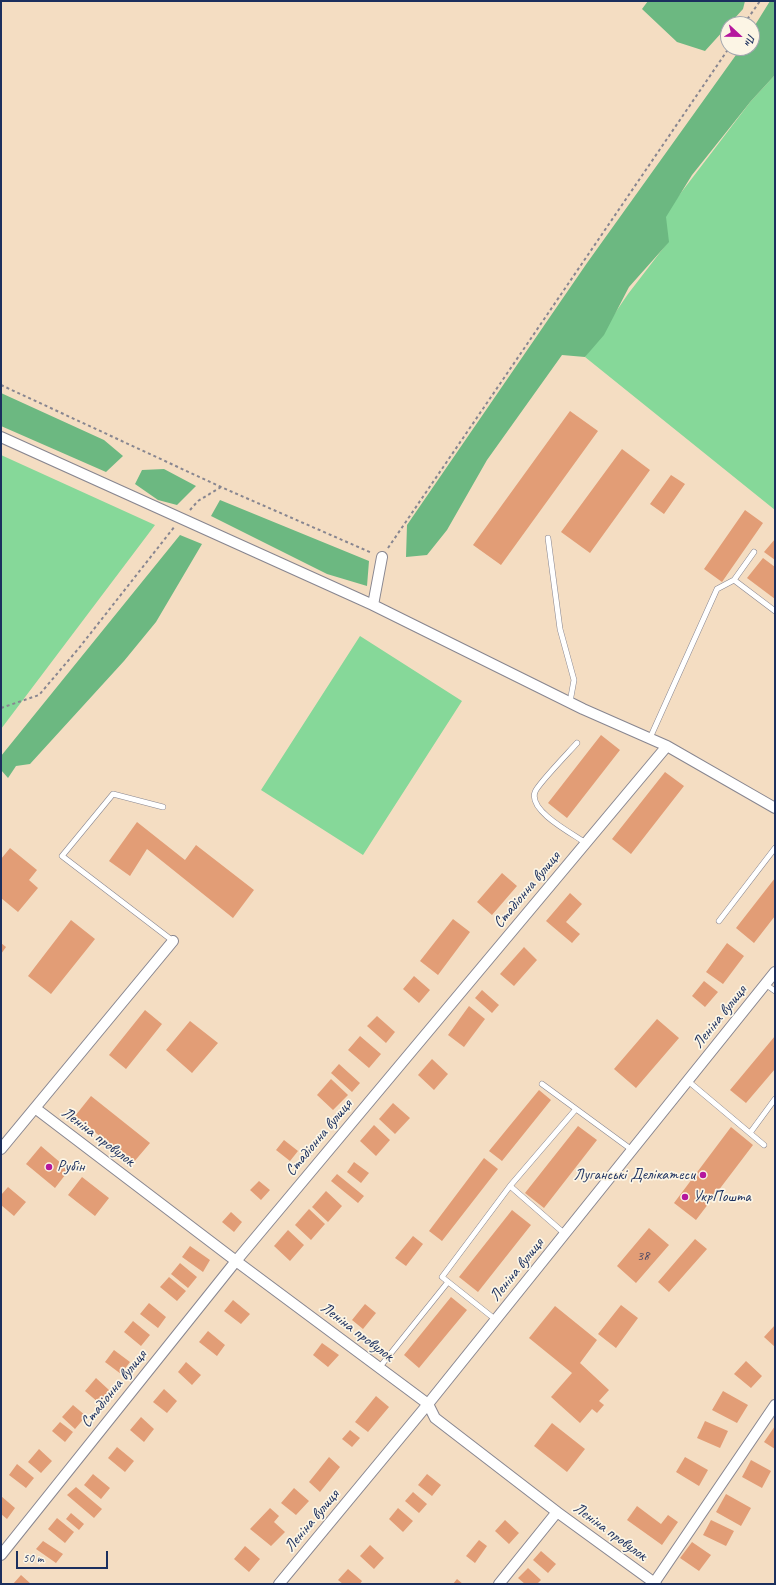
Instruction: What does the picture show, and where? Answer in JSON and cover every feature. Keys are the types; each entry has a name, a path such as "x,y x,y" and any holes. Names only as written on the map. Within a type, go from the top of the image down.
{"street":[{"path":"1,437 373,605 570,702 667,746 775,808"},
{"path":"373,605 382,557"},
{"name":"Стадіонна вулиця","path":"1,1555 236,1261 667,746"},
{"path":"1,1149 173,941"},
{"name":"Леніна вулиця","path":"279,1584 428,1404 775,972"},
{"name":"Леніна провулок","path":"35,1108 236,1261 428,1404 435,1418 557,1512 655,1583"},
{"path":"655,1583 775,1405"},
{"path":"499,1584 557,1512"}],"lane":[{"path":"548,538 560,629 574,680 570,702"},
{"path":"650,738 717,589 734,580 754,552"},
{"path":"734,580 775,611"},
{"path":"577,743 535,792 534,803 541,812 586,843"},
{"path":"163,807 114,794 62,856 173,941"},
{"path":"719,921 775,848"},
{"path":"766,984 775,991"},
{"path":"688,1081 764,1145"},
{"path":"542,1084 632,1150"},
{"path":"750,1132 775,1099"},
{"path":"496,1320 442,1277 510,1186 576,1109"},
{"path":"510,1186 564,1234"},
{"path":"379,1368 448,1282"}],"path":[{"path":"750,16 760,1"},
{"path":"1,385 221,487 382,557 724,56"},
{"path":"1,708 39,695 79,648 164,538 198,501 221,487"}],"green space":[{"path":"648,1 745,1 743,9 737,16 720,16 720,34 705,51 677,42 642,9"},
{"path":"770,1 775,1 775,75 751,101 692,175 666,217 669,242 629,287 604,335 585,357 562,355 487,460 447,530 427,555 406,557 407,525 587,263 735,56 760,56 760,17"},
{"path":"775,75 775,510 585,357 628,294 668,242 664,215 751,101"},
{"path":"1,393 104,440 123,456 106,472 1,426"},
{"path":"1,455 155,525 1,729"},
{"path":"164,469 196,486 177,505 158,500 135,484 142,470"},
{"path":"220,500 369,561 367,586 327,574 211,516"},
{"path":"180,535 202,544 156,622 124,661 30,764 16,766 8,778 1,770 1,756"},
{"path":"360,636 462,701 363,855 261,790"}],"building":[{"path":"570,411 598,431 501,565 473,545"},
{"path":"622,449 650,470 590,553 561,532"},
{"path":"671,475 685,484 664,514 650,504"},
{"path":"745,510 763,523 722,582 704,569"},
{"path":"775,539 775,560 764,552"},
{"path":"763,558 775,567 775,599 747,578"},
{"path":"601,735 620,750 567,818 548,803"},
{"path":"665,772 684,786 631,854 612,839"},
{"path":"137,822 185,860 196,845 254,890 233,918 147,849 130,876 109,861"},
{"path":"10,848 37,870 29,880 38,888 18,912 1,898 1,859"},
{"path":"502,873 517,886 492,915 477,902"},
{"path":"775,878 775,916 754,943 736,928"},
{"path":"570,893 582,904 566,922 580,934 572,943 546,921"},
{"path":"453,919 470,932 438,975 420,961"},
{"path":"71,920 95,939 51,994 28,976"},
{"path":"1,943 6,947 1,954"},
{"path":"727,943 744,956 723,984 706,972"},
{"path":"524,947 537,960 514,986 500,974"},
{"path":"414,976 430,990 419,1003 403,989"},
{"path":"704,981 718,992 705,1007 692,996"},
{"path":"482,990 499,1005 492,1013 475,998"},
{"path":"469,1006 485,1019 464,1047 448,1035"},
{"path":"145,1010 162,1024 126,1069 109,1055"},
{"path":"377,1016 395,1032 386,1043 367,1026"},
{"path":"657,1019 679,1038 636,1088 614,1069"},
{"path":"190,1021 218,1043 192,1073 166,1050"},
{"path":"360,1036 381,1054 369,1068 348,1050"},
{"path":"775,1036 775,1069 746,1103 730,1090"},
{"path":"432,1059 448,1074 434,1090 418,1075"},
{"path":"339,1064 360,1083 352,1092 331,1073"},
{"path":"331,1079 348,1095 333,1110 317,1095"},
{"path":"539,1090 551,1100 502,1161 489,1151"},
{"path":"91,1096 150,1143 133,1163 75,1116"},
{"path":"393,1103 410,1118 395,1134 379,1119"},
{"path":"374,1125 390,1140 376,1156 360,1141"},
{"path":"578,1126 597,1140 544,1208 525,1193"},
{"path":"731,1127 753,1145 696,1220 674,1203"},
{"path":"284,1140 298,1151 290,1161 276,1150"},
{"path":"41,1146 69,1170 55,1188 26,1164"},
{"path":"484,1158 498,1169 442,1241 429,1231"},
{"path":"354,1162 369,1173 361,1183 347,1172"},
{"path":"337,1174 364,1196 358,1203 331,1181"},
{"path":"82,1177 109,1198 95,1216 68,1195"},
{"path":"259,1181 270,1190 261,1200 250,1190"},
{"path":"8,1187 26,1202 14,1216 1,1205 1,1195"},
{"path":"326,1191 342,1206 328,1222 312,1207"},
{"path":"309,1209 325,1224 311,1240 295,1225"},
{"path":"512,1210 531,1225 478,1292 459,1277"},
{"path":"231,1212 242,1222 234,1232 222,1222"},
{"path":"649,1228 669,1245 636,1283 617,1266"},
{"path":"288,1230 304,1245 290,1261 274,1246"},
{"path":"413,1236 423,1244 406,1266 395,1258"},
{"path":"695,1239 707,1249 669,1292 658,1282"},
{"path":"190,1246 210,1260 203,1272 182,1257"},
{"path":"180,1263 197,1277 188,1288 171,1274"},
{"path":"169,1277 186,1291 177,1301 160,1287"},
{"path":"451,1297 467,1310 419,1368 404,1355"},
{"path":"233,1300 250,1314 241,1324 224,1311"},
{"path":"149,1303 166,1317 158,1328 140,1314"},
{"path":"365,1304 376,1313 363,1329 352,1320"},
{"path":"621,1305 638,1318 616,1348 598,1334"},
{"path":"555,1306 597,1340 580,1363 609,1390 599,1401 604,1405 597,1413 592,1409 580,1423 551,1397 572,1373 529,1338"},
{"path":"133,1321 150,1335 141,1346 124,1332"},
{"path":"775,1325 775,1347 764,1337"},
{"path":"208,1331 225,1345 217,1356 199,1342"},
{"path":"322,1343 339,1355 328,1367 313,1355"},
{"path":"114,1350 130,1362 121,1374 105,1362"},
{"path":"746,1361 762,1376 751,1388 734,1374"},
{"path":"186,1362 201,1375 192,1385 178,1372"},
{"path":"96,1378 109,1390 99,1403 85,1391"},
{"path":"164,1389 177,1401 167,1413 153,1402"},
{"path":"723,1391 748,1405 737,1423 712,1410"},
{"path":"376,1396 389,1407 368,1432 355,1422"},
{"path":"73,1405 86,1416 75,1429 62,1417"},
{"path":"141,1417 154,1429 144,1442 130,1430"},
{"path":"705,1421 728,1431 720,1448 697,1438"},
{"path":"60,1422 73,1432 65,1442 52,1431"},
{"path":"552,1423 585,1449 567,1472 534,1446"},
{"path":"775,1426 775,1449 764,1442"},
{"path":"350,1430 360,1438 352,1447 342,1439"},
{"path":"117,1447 134,1461 125,1472 108,1458"},
{"path":"39,1449 52,1461 41,1473 28,1462"},
{"path":"329,1457 340,1467 320,1492 309,1482"},
{"path":"685,1457 708,1470 699,1486 676,1472"},
{"path":"751,1460 771,1471 762,1488 742,1477"},
{"path":"17,1464 34,1478 26,1488 9,1475"},
{"path":"93,1474 110,1488 101,1499 84,1485"},
{"path":"427,1474 441,1485 432,1496 418,1485"},
{"path":"76,1487 102,1509 94,1518 67,1495"},
{"path":"294,1488 309,1501 296,1515 281,1503"},
{"path":"413,1492 427,1504 419,1513 405,1501"},
{"path":"726,1494 751,1508 741,1526 716,1512"},
{"path":"1,1496 15,1508 7,1519 1,1514"},
{"path":"637,1506 661,1524 668,1515 678,1522 662,1545 627,1520"},
{"path":"270,1508 279,1516 274,1522 285,1532 271,1546 250,1529"},
{"path":"398,1508 413,1521 403,1532 389,1519"},
{"path":"71,1513 84,1524 79,1530 66,1519"},
{"path":"57,1518 74,1532 65,1543 48,1529"},
{"path":"505,1520 519,1533 509,1544 495,1531"},
{"path":"711,1520 734,1531 726,1546 703,1535"},
{"path":"479,1540 487,1546 475,1563 466,1556"},
{"path":"43,1541 63,1554 56,1563 36,1549"},
{"path":"692,1542 711,1555 699,1571 680,1558"},
{"path":"370,1545 384,1558 374,1569 360,1556"},
{"path":"245,1546 260,1559 249,1572 234,1559"},
{"path":"541,1551 556,1564 548,1573 533,1560"},
{"path":"528,1568 541,1580 537,1584 525,1584 518,1578"},
{"path":"348,1569 362,1581 360,1584 343,1584 338,1580"},
{"path":"21,1575 31,1584 13,1584"},
{"path":"457,1579 463,1584 453,1584"}],"place":[{"name":"Рубін","path":"49,1167"},
{"name":"Луганські Делікатеси","path":"703,1175"},
{"name":"УкрПошта","path":"685,1197"}]}
